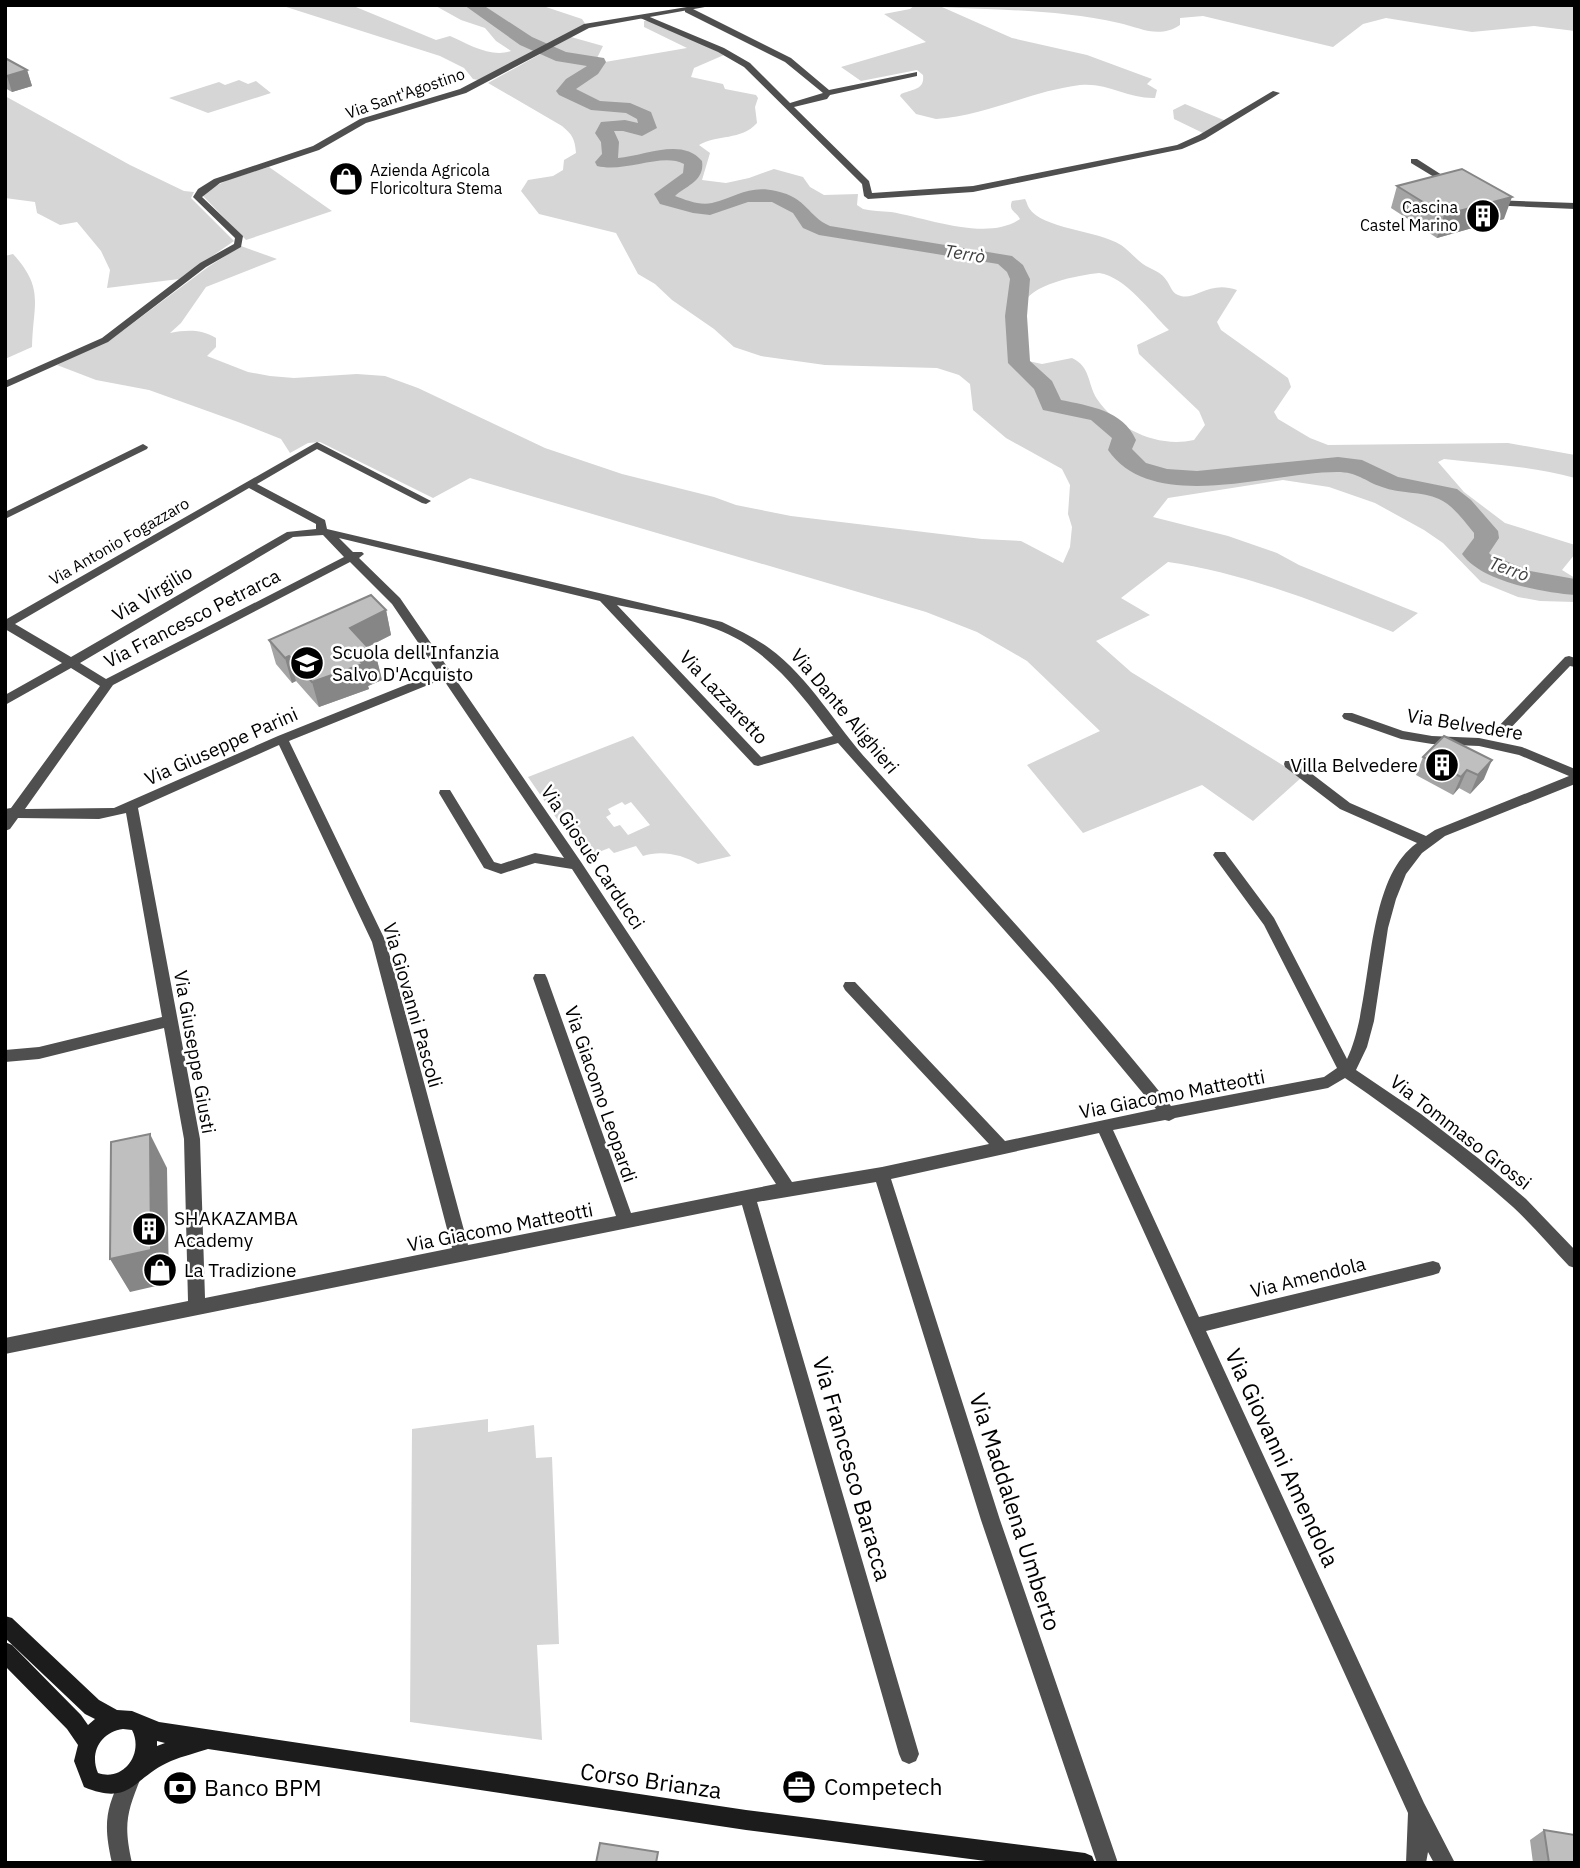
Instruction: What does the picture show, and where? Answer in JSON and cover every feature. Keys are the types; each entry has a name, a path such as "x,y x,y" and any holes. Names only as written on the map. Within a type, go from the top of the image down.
{"main road":[{"path":"5,1625 92,1707 116,1720"},
{"path":"5,1652 74,1722 88,1743"},
{"path":"127,1719 140,1725 146,1733 148,1744 136,1771 111,1786 95,1783 85,1772 83,1762 88,1743 100,1728 116,1720 127,1719"},
{"name":"Corso Brianza","path":"140,1725 159,1732 746,1820 1085,1863"},
{"name":"Corso Brianza","path":"136,1771 167,1752 211,1738"}],"street":[{"name":"Via Sant'Agostino","path":"5,386 105,340 203,265 238,245 240,238 197,197 201,191 217,181 316,148 363,121 463,91 587,26 713,5"},
{"path":"688,10 788,60 827,93"},
{"path":"642,17 721,50 747,65 866,183 868,196 973,189 1179,147 1202,137 1276,93"},
{"path":"789,106 824,97 827,93 914,74"},
{"path":"1414,161 1463,191"},
{"path":"1482,201 1575,206"},
{"name":"Via Antonio Fogazzaro","path":"6,624 317,445 426,501"},
{"path":"5,516 143,446"},
{"path":"248,484 321,523 324,532"},
{"name":"Via Dante Alighieri","path":"324,532 718,625 756,642 778,659 803,686 839,738 1055,975 1110,1038 1169,1115"},
{"name":"Via Giosuè Carducci","path":"324,532 396,601 576,865 788,1189"},
{"name":"Via Virgilio","path":"5,701 291,534 324,532"},
{"name":"Via Francesco Petrarca","path":"5,826 10,813 106,684 375,545"},
{"name":"Via Lazzaretto","path":"604,598 758,762 839,738"},
{"path":"6,624 106,684"},
{"path":"1499,733 1569,660 1575,663"},
{"name":"Via Giuseppe Parini","path":"10,813 99,814 131,807 282,739 445,674"},
{"name":"Via Belvedere","path":"1348,716 1402,735 1479,743 1522,751 1575,776"},
{"name":"Via Giovanni Pascoli","path":"282,739 379,942 462,1253"},
{"path":"1290,764 1345,806 1425,841"},
{"path":"1220,855 1269,922 1346,1071 1356,1058 1363,1037 1380,941 1393,890 1407,859 1425,841 1575,776"},
{"path":"445,793 489,865 501,869 535,858 576,865"},
{"name":"Via Giuseppe Giusti","path":"131,807 192,1139 197,1307"},
{"name":"Via Giacomo Leopardi","path":"540,978 626,1222"},
{"path":"850,986 1002,1148"},
{"path":"5,1056 38,1053 171,1021"},
{"name":"Via Giacomo Matteotti","path":"5,1346 788,1189 882,1174 1103,1126 1319,1084 1346,1071"},
{"name":"Via Tommaso Grossi","path":"1346,1071 1409,1114 1472,1163 1520,1204 1575,1261"},
{"name":"Via Giovanni Amendola","path":"1103,1126 1417,1810 1445,1863"},
{"name":"Via Maddalena Umberto","path":"882,1174 915,1286 1053,1707 1108,1863"},
{"name":"Via Francesco Baracca","path":"748,1198 909,1754"},
{"name":"Via Amendola","path":"1194,1326 1433,1268"},
{"path":"122,1863 113,1831 121,1800 136,1771"},
{"name":"Via Giovanni Amendola","path":"1416,1863 1417,1810"}],"shaded area":[{"path":"280,5 351,5 436,40 450,36 496,53 511,51 496,41 485,28 461,20 434,5 540,5 582,19 586,25 478,80 473,79 464,68 440,56"},
{"path":"915,5 1575,5 1575,31 1534,26 1472,32 1386,18 1363,24 1333,47 1203,16 1180,18 1180,25 1157,32 1075,15 942,7 1012,38 1087,55 1152,79 1147,84 1157,90 1155,98 1145,98 1099,86 1080,85 1044,92 972,113 936,119 916,114 900,96 922,84 923,75 917,70 861,81 841,67 926,42 884,14 910,9"},
{"path":"655,20 724,55 694,68 691,77 723,84 725,89 756,95 758,98 755,107 757,123 751,129 699,145 710,153 702,180 726,183 774,169 803,177 810,187 824,195 858,194 857,205 863,209 975,228 1007,226 1020,219 1011,204 1012,201 1025,199 1029,208 1045,221 1121,245 1143,264 1163,276 1178,295 1192,295 1219,287 1237,290 1217,322 1221,330 1288,378 1291,387 1274,412 1278,419 1310,438 1328,445 1508,443 1575,455 1575,478 1510,466 1444,459 1438,462 1464,492 1505,523 1575,545 1575,554 1562,570 1575,578 1575,602 1518,597 1481,582 1443,543 1424,530 1375,503 1329,487 1283,480 1168,498 1153,517 1228,536 1277,553 1299,565 1418,613 1393,632 1254,582 1168,562 1121,598 1150,615 1096,641 1131,672 1302,777 1253,821 1202,785 1083,833 1027,765 1100,731 1027,661 977,632 926,612 470,478 433,498 320,442 308,443 290,453 281,439 238,422 149,390 96,380 57,365 113,338 208,267 241,246 277,259 206,287 181,323 170,333 193,331 216,338 216,347 207,356 248,372 294,378 357,374 385,376 418,388 545,448 622,474 736,505 791,516 982,539 1021,541 1063,563 1070,547 1072,527 1068,514 1070,485 1062,469 1006,438 973,410 970,384 959,375 937,368 825,365 761,356 734,347 655,284 638,274 616,233 539,214 521,191 528,180 553,176 563,170 564,160 576,153 574,140 562,126 488,83 571,37 603,46 597,58 605,62 687,48 644,27 644,21","holes":["1099,273 1109,276 1137,296 1169,330 1137,345 1139,354 1199,411 1205,425 1194,440 1180,442 1153,439 1127,428 1097,399 1083,366 1072,358 1042,364 1028,361 1022,320 1027,299 1034,292 1055,282"]},
{"path":"239,80 248,84 256,81 271,93 208,113 169,98 219,82 225,85"},
{"path":"5,96 130,165 184,191 194,192 191,198 234,241 179,279 107,288 110,270 101,251 77,222 60,225 37,213 35,202 5,198"},
{"path":"1185,104 1226,121 1205,134 1174,119 1173,110"},
{"path":"269,167 332,211 246,240 203,196 205,191 230,179"},
{"path":"13,254 30,277 33,287 35,307 32,347 5,359 5,256"},
{"path":"633,736 731,856 698,864 671,854 643,856 636,846 614,853 609,848 584,858 528,777","holes":["622,802 625,805 631,802 650,825 628,835 620,825 614,827 606,817 611,814 608,809"]},
{"path":"488,1419 488,1432 534,1425 536,1458 552,1457 559,1644 537,1645 542,1740 410,1722 412,1429"}],"building":[{"path":"5,58 27,70 5,75"},
{"path":"1462,169 1512,197 1444,215 1397,186"},
{"path":"371,595 386,610 350,628 376,656 361,662 363,664 312,682 289,656 285,658 269,640"},
{"path":"1444,736 1492,760 1478,775 1467,770 1461,777 1423,757"},
{"path":"150,1134 151,1250 110,1259 111,1142"},
{"path":"1544,1830 1575,1835 1575,1863 1549,1863"},
{"path":"600,1843 658,1852 656,1863 596,1863"}],"waterway":[{"name":"Terrò","path":"472,5 526,41 562,57 598,62 565,91 597,106 630,108 645,116 648,128 642,131 625,125 607,126 604,133 610,142 611,155 604,162 627,163 673,154 693,161 692,173 685,181 664,194 667,200 693,208 710,209 746,196 765,195 793,204 806,216 810,224 826,231 1005,260 1016,269 1020,279 1016,316 1019,363 1044,386 1051,405 1099,415 1122,435 1124,440 1120,450 1137,468 1164,476 1197,478 1338,464 1362,467 1390,482 1434,490 1453,497 1486,531 1487,538 1475,554 1482,561 1506,572 1537,581 1575,587"}],"place":[{"name":"Azienda Agricola Floricoltura Stema","path":"346,179"},
{"name":"Cascina Castel Marino","path":"1483,216"},
{"name":"Scuola dell'Infanzia Salvo D'Acquisto","path":"307,663"},
{"name":"Villa Belvedere","path":"1442,765"},
{"name":"SHAKAZAMBA Academy","path":"149,1229"},
{"name":"La Tradizione","path":"160,1270"},
{"name":"Competech","path":"799,1787"},
{"name":"Banco BPM","path":"180,1788"}]}
